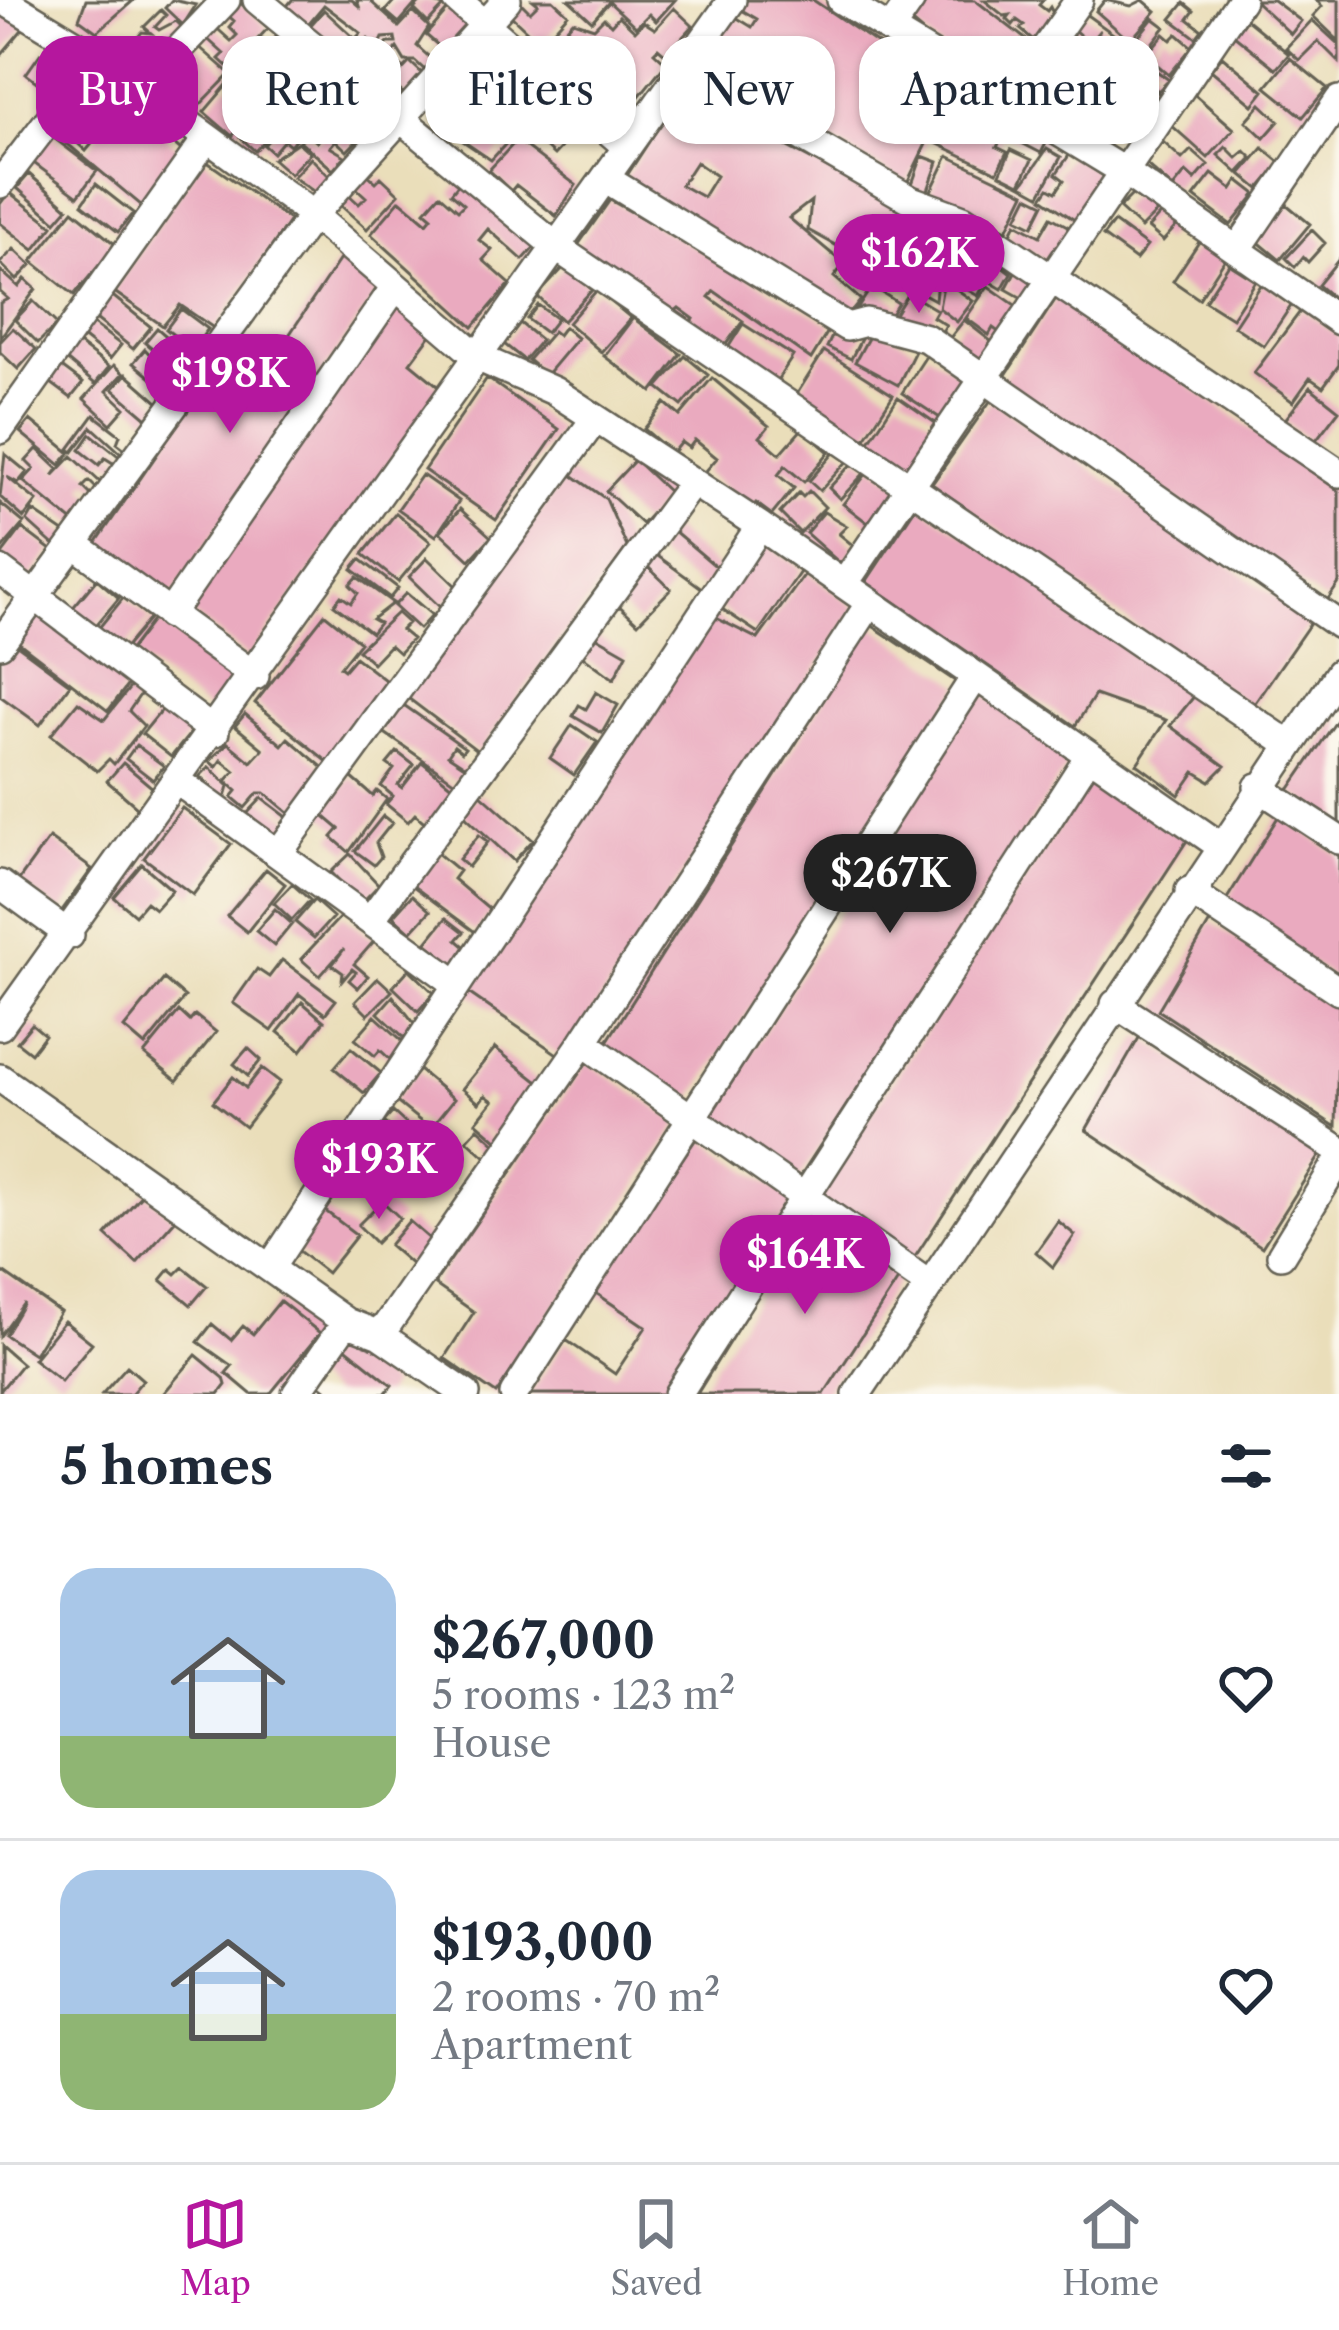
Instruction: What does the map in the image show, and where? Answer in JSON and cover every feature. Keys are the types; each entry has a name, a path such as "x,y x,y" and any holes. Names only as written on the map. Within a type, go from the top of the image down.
{"street":[{"path":"3,0 62,36"},
{"path":"192,36 226,0"},
{"path":"257,0 560,249 1287,743"},
{"path":"457,0 627,147"},
{"path":"0,644 313,215 507,0"},
{"path":"841,0 900,36"},
{"path":"890,30 910,0"},
{"path":"1054,36 1079,0"},
{"path":"844,584 1241,0"},
{"path":"702,36 720,4"},
{"path":"0,1026 560,249 660,100"},
{"path":"1237,250 1339,100"},
{"path":"198,132 313,215 479,358 554,392 760,526 1219,845"},
{"path":"0,184 36,137"},
{"path":"0,430 207,138"},
{"path":"814,144 911,200 964,219 1339,473"},
{"path":"1080,144 1339,321"},
{"path":"608,180 847,327 866,322 926,338 1339,625"},
{"path":"170,615 394,287"},
{"path":"280,850 595,418"},
{"path":"371,919 693,482"},
{"path":"272,1265 760,526"},
{"path":"74,544 255,676"},
{"path":"0,570 215,732"},
{"path":"380,1335 583,1042 870,603"},
{"path":"856,1394 1287,743 1339,674"},
{"path":"514,1394 975,676"},
{"path":"678,1394 800,1197 1089,756"},
{"path":"179,782 280,850 457,983"},
{"path":"1258,787 1339,840"},
{"path":"0,884 70,935"},
{"path":"1189,891 1339,991"},
{"path":"1114,1004 1339,1150"},
{"path":"583,1042 926,1283"},
{"path":"0,1078 272,1265 346,1322 380,1335 433,1385 466,1394"},
{"path":"1281,1256 1339,1160"},
{"path":"296,1394 346,1322"}],"building":[{"path":"86,0 134,0 97,32 79,19"},
{"path":"172,0 196,5 183,25 165,8"},
{"path":"237,0 268,28 261,36 236,36 229,27 234,21 222,10"},
{"path":"292,0 352,0 359,6 357,0 369,0 399,27 413,12 429,27 417,46 425,53 425,70 415,61 405,61 401,36 358,36 361,33 324,5 308,24 287,6"},
{"path":"395,0 419,0 399,23 385,11"},
{"path":"423,0 444,6 428,23 414,9"},
{"path":"533,0 553,0 568,14 548,36 532,36 508,13 519,1 530,12 538,4"},
{"path":"569,0 675,0 656,21 649,14 636,27 609,2 592,21"},
{"path":"747,0 813,0 866,36 859,36 859,144 926,144 907,183 835,142 835,36 721,36 734,16 752,27 757,19 740,9"},
{"path":"923,0 975,0 1021,36 927,36 907,19"},
{"path":"984,0 1043,0 1039,5 1047,11 1050,7 1056,19 1043,36 1028,36 1020,29 1024,25 1017,20 1013,25 1007,19 1010,15 1004,16"},
{"path":"1105,0 1131,6 1143,0 1156,11 1134,36 1124,36 1096,11"},
{"path":"1254,0 1273,0 1301,21 1291,34"},
{"path":"1316,0 1339,0 1339,41 1313,16 1322,6"},
{"path":"1184,3 1194,11 1188,19 1202,30 1196,38 1171,19"},
{"path":"453,4 475,24 464,36 426,35"},
{"path":"674,8 693,26 684,36 660,36 660,50 654,52 660,58 660,70 636,100 636,36 560,36 573,21 594,28 604,18 611,25 619,16 635,31 644,22 655,29"},
{"path":"161,10 166,15 155,27 159,30 176,21 185,30 180,36 139,36 151,33 144,27"},
{"path":"324,10 352,36 321,36 309,27"},
{"path":"0,12 26,25 0,56"},
{"path":"1084,13 1116,36 1097,36 1100,30 1095,36 1081,36 1072,28"},
{"path":"1153,18 1165,27 1158,36 1139,36"},
{"path":"1246,19 1289,54 1276,69 1234,35"},
{"path":"1312,20 1339,45 1339,62 1318,41 1299,60 1286,48"},
{"path":"211,23 225,36 222,52 201,33"},
{"path":"1164,34 1171,40 1177,34 1192,47 1169,75 1159,66 1159,40"},
{"path":"198,46 222,67 222,82 198,107"},
{"path":"1222,56 1264,91 1253,105 1211,70"},
{"path":"1290,58 1327,88 1303,117 1266,87"},
{"path":"36,60 36,82 26,74"},
{"path":"410,62 425,76 407,97 401,91 401,71"},
{"path":"222,91 222,127 204,112"},
{"path":"1194,94 1234,129 1208,158 1169,123"},
{"path":"1261,104 1279,121 1264,138 1246,121"},
{"path":"660,125 660,144 782,144 969,243 950,278 938,271 935,300 808,230 811,201 789,218 844,264 834,277 861,300 848,316 624,180","holes":["696,162 716,176 703,197 681,185"]},
{"path":"1163,142 1182,159 1191,150 1208,165 1195,180 1186,172 1173,188 1145,163"},
{"path":"43,144 62,144 97,171 78,196 31,161"},
{"path":"68,144 78,144 86,151 92,144 174,144 186,154 142,206"},
{"path":"295,144 310,153 290,174 273,159"},
{"path":"303,144 332,144 330,147 345,156 333,170"},
{"path":"467,144 506,144 491,160"},
{"path":"513,144 522,144 576,185 556,216 516,185 511,191 489,170"},
{"path":"542,144 564,144 554,155"},
{"path":"938,144 999,144 1007,152 997,172"},
{"path":"1023,144 1046,144 1041,153"},
{"path":"1226,147 1237,158 1245,151 1252,158 1238,173 1218,155"},
{"path":"1263,148 1281,163 1259,189 1241,174"},
{"path":"1047,149 1061,157 1040,195 1022,185"},
{"path":"1011,150 1032,160 1020,184 1000,174"},
{"path":"1070,154 1105,177 1076,221 1042,198 1049,188 1056,192 1064,180 1056,174"},
{"path":"922,156 938,162 927,193 911,187"},
{"path":"948,156 1025,193 1007,230 930,193"},
{"path":"311,158 331,178 316,193 293,177"},
{"path":"203,159 290,220 215,329 180,305 163,326 113,291"},
{"path":"365,172 376,182 381,177 399,194 367,229 339,204 348,194 359,204 366,197 353,185"},
{"path":"29,174 68,208 56,222 17,188"},
{"path":"1212,174 1232,189 1238,180 1256,194 1231,225 1194,197"},
{"path":"464,177 539,242 523,260 488,229 479,240 492,250 483,260 510,284 473,327 371,234 400,200 427,223 432,217 425,211 440,194 458,210 464,204 451,193"},
{"path":"96,184 133,213 118,232 82,204"},
{"path":"1136,191 1158,211 1141,228 1119,208"},
{"path":"9,192 53,226 34,250 0,223 0,204"},
{"path":"1028,196 1044,204 1033,226 1017,218"},
{"path":"610,200 832,325 811,359 714,291 709,297 743,321 724,347 691,324 694,319 679,308 673,313 574,251"},
{"path":"1286,204 1310,224 1280,260 1256,240"},
{"path":"1165,209 1180,222 1163,241 1148,228"},
{"path":"73,210 116,245 74,295 32,261"},
{"path":"1051,217 1069,227 1050,262 1008,239 1016,223 1040,236"},
{"path":"1114,222 1147,246 1136,260 1103,236"},
{"path":"1312,230 1325,243 1308,262 1303,257 1295,267 1286,258"},
{"path":"1201,239 1227,256 1199,299 1173,281"},
{"path":"974,241 1039,272 1024,299 1006,289 1015,272 996,261 1011,273 1002,289 987,280 978,296 951,280"},
{"path":"14,249 31,265 17,280 0,263"},
{"path":"344,253 380,288 171,597 96,543 239,335 271,362"},
{"path":"849,253 876,278 864,291 845,273 850,268 842,261"},
{"path":"1339,259 1339,303 1318,285"},
{"path":"1229,264 1256,281 1232,318 1205,301"},
{"path":"566,265 592,290 563,321 537,296"},
{"path":"0,270 19,287 25,279 36,289 0,338 0,303 8,299 0,292"},
{"path":"944,280 973,301 957,322 939,308"},
{"path":"1263,282 1293,303 1264,346 1234,326"},
{"path":"872,286 898,303 885,324 858,308"},
{"path":"988,286 1018,307 1000,333 993,328 989,335 966,318"},
{"path":"597,290 631,318 601,352 568,323"},
{"path":"109,293 151,327 133,349 91,315"},
{"path":"908,293 937,310 933,317 946,325 939,337 892,319"},
{"path":"1059,294 1339,491 1339,583 1326,602 1002,381"},
{"path":"397,300 431,335 410,363 442,389 249,658 186,609"},
{"path":"33,301 57,324 38,343 15,320"},
{"path":"538,305 557,319 546,333 527,319"},
{"path":"181,309 208,329 192,350 166,329"},
{"path":"1302,309 1339,337 1339,365 1323,387 1310,378 1293,402 1254,373"},
{"path":"633,318 681,354 652,392 604,356"},
{"path":"88,320 121,345 110,359 80,335"},
{"path":"964,320 997,346 978,369 946,343"},
{"path":"520,323 541,340 524,360 504,344"},
{"path":"743,324 793,356 776,382 726,351"},
{"path":"564,327 577,338 546,375 528,360 553,331 558,335"},
{"path":"874,327 916,349 898,385 855,362"},
{"path":"13,328 36,349 18,369 0,352 0,342"},
{"path":"157,328 189,356 177,369 145,342"},
{"path":"835,330 863,335 851,359 827,347"},
{"path":"71,338 109,367 95,384 58,353"},
{"path":"145,349 174,382 167,391 133,363"},
{"path":"824,351 893,395 864,440 795,397"},
{"path":"928,353 972,383 946,422 902,393"},
{"path":"685,356 708,375 682,406 658,387"},
{"path":"59,365 83,383 71,398 47,380"},
{"path":"114,365 123,373 107,391 125,408 111,424 84,399"},
{"path":"126,374 159,403 147,418 113,389"},
{"path":"487,378 559,429 496,520 424,470"},
{"path":"712,378 769,426 760,437 780,454 802,429 829,452 804,482 785,466 778,475 794,488 772,515 756,503 750,510 705,472 717,458 695,440 689,448 681,442 672,453 644,429 665,403 680,416"},
{"path":"1310,387 1339,410 1313,444 1284,421"},
{"path":"898,397 944,429 913,474 868,443"},
{"path":"991,400 1311,622 1252,707 932,484"},
{"path":"94,415 120,435 117,443 126,450 122,454 92,427 73,452 69,449"},
{"path":"30,420 70,453 60,465 20,432"},
{"path":"91,434 121,458 116,465 105,458 99,465 80,450"},
{"path":"839,447 851,457 820,491 809,481"},
{"path":"37,449 58,469 53,476 72,456 101,483 96,488 89,481 83,487 97,501 75,524 23,481 34,469 26,461"},
{"path":"5,454 27,472 18,483 7,477 37,501 24,518 0,497"},
{"path":"859,456 870,467 840,499 829,488"},
{"path":"635,460 670,493 642,524 606,491"},
{"path":"873,465 903,488 873,527 843,504"},
{"path":"569,473 606,499 627,547 479,752 404,695"},
{"path":"422,475 459,501 436,536 398,509"},
{"path":"809,491 825,507 800,533 780,513 799,493 803,497"},
{"path":"0,503 24,523 0,551"},
{"path":"918,504 1200,689 1170,726 1225,766 1210,781 1195,772 1179,795 1137,764 1166,720 1095,695 1075,726 866,582"},
{"path":"460,509 491,537 470,560 440,532"},
{"path":"33,511 71,537 59,550 27,521"},
{"path":"824,512 847,526 839,534 855,547 841,564 806,533"},
{"path":"396,513 431,542 398,582 363,554"},
{"path":"22,528 51,550 30,579 0,557"},
{"path":"673,530 719,569 703,589 655,554"},
{"path":"761,541 802,569 758,633 716,605"},
{"path":"427,558 458,588 440,607 409,577"},
{"path":"360,559 398,588 390,598 352,569"},
{"path":"646,565 671,589 638,623 613,600"},
{"path":"807,571 856,608 563,1058 467,992 712,616 758,639"},
{"path":"357,577 393,603 372,619 379,623 371,633 334,605 341,596 351,603 358,593 350,585"},
{"path":"97,579 119,598 92,630 70,611"},
{"path":"406,593 432,615 419,629 394,606"},
{"path":"124,597 150,618 123,650 98,629"},
{"path":"36,610 130,682 108,711 14,639"},
{"path":"397,613 408,623 401,630 412,639 399,653 390,645 373,663 358,650"},
{"path":"325,614 360,642 340,667 344,670 355,657 389,683 328,762 255,703"},
{"path":"154,618 236,679 211,712 129,651"},
{"path":"871,625 961,685 685,1109 603,1048"},
{"path":"592,634 627,654 614,679 581,655"},
{"path":"9,639 70,684 40,725 0,696 0,651"},
{"path":"132,685 142,692 129,711 144,726 114,764 109,759 97,771 51,735 78,702 104,720"},
{"path":"596,692 618,705 602,733 573,716 579,705 586,709"},
{"path":"980,692 1075,754 795,1184 706,1123"},
{"path":"398,701 465,748 462,752 454,746 448,755 466,767 455,782 379,729"},
{"path":"165,706 193,730 171,757 142,734"},
{"path":"245,714 282,745 288,738 327,771 290,814 265,793 258,793 245,808 232,797 237,791 226,781 235,771 221,760 216,767 209,761 228,743 251,762 263,749 235,726"},
{"path":"1339,717 1339,823 1289,790"},
{"path":"572,725 597,742 574,775 550,758"},
{"path":"136,745 164,766 153,780 126,759"},
{"path":"397,752 414,765 398,785 402,788 422,762 458,791 429,826 415,814 408,822 386,804 393,796 381,786 394,769 387,764"},
{"path":"123,763 154,789 138,808 107,781"},
{"path":"209,767 229,786 225,800 200,776"},
{"path":"1095,772 1190,836 911,1263 815,1200"},
{"path":"351,777 373,796 377,791 387,799 349,852 332,837 339,829 320,813"},
{"path":"480,793 533,840 514,861 462,813"},
{"path":"262,798 291,820 276,840 244,817"},
{"path":"182,808 231,844 193,895 144,858"},
{"path":"1280,814 1339,856 1339,982 1223,905"},
{"path":"383,816 392,823 376,843 381,857 374,865 355,851"},
{"path":"479,835 488,842 468,867 459,859"},
{"path":"49,838 92,869 61,912 18,881"},
{"path":"436,852 459,871 453,879 492,912 475,932 409,883"},
{"path":"350,854 379,885 361,903 331,872"},
{"path":"142,864 172,890 155,909 146,902 135,915 114,897"},
{"path":"266,869 285,884 247,932 227,916"},
{"path":"292,884 310,900 292,920 274,903"},
{"path":"412,895 430,911 411,932 393,916"},
{"path":"314,900 333,917 314,938 295,922"},
{"path":"275,909 292,924 274,946 256,931"},
{"path":"342,915 375,940 354,964 368,976 358,988 349,980 356,972 352,969 342,981 343,973 332,965 344,949 320,976 301,959"},
{"path":"446,918 464,932 457,940 471,952 457,969 426,943"},
{"path":"1210,922 1339,1003 1336,1127 1158,1010"},
{"path":"282,960 336,1000 325,1014 299,994 272,1031 233,1003 257,969 269,977"},
{"path":"409,969 434,993 418,1011 393,987"},
{"path":"378,978 392,991 368,1015 355,1002"},
{"path":"164,979 185,997 145,1046 124,1028"},
{"path":"393,996 418,1028 407,1040 378,1013"},
{"path":"302,1002 324,1021 301,1051 278,1032"},
{"path":"179,1011 190,1021 195,1015 216,1032 177,1081 144,1054"},
{"path":"375,1016 407,1045 393,1062 380,1050 375,1056 355,1039"},
{"path":"32,1024 45,1035 31,1053 17,1042"},
{"path":"1140,1036 1321,1154 1262,1247 1086,1130"},
{"path":"248,1048 261,1060 248,1076 234,1064"},
{"path":"351,1048 381,1073 364,1093 334,1068"},
{"path":"495,1048 543,1086 498,1141 476,1122 493,1101 485,1095 479,1103 462,1089"},
{"path":"587,1062 679,1123 496,1394 444,1358 474,1312 434,1284"},
{"path":"262,1068 280,1082 245,1127 213,1102 233,1077 246,1088"},
{"path":"419,1070 454,1099 430,1129 394,1100"},
{"path":"393,1112 417,1134 423,1128 443,1146 438,1153 453,1164 441,1177 431,1167 425,1182 417,1175 425,1166 412,1154 417,1149 384,1122"},
{"path":"382,1124 398,1135 386,1151 371,1140"},
{"path":"478,1128 501,1149 490,1161 467,1140"},
{"path":"698,1136 795,1201 664,1394 530,1394 566,1340 615,1374 646,1327 593,1291"},
{"path":"399,1141 418,1167 409,1176 386,1155"},
{"path":"144,1192 175,1220 137,1263 106,1235"},
{"path":"382,1201 400,1218 376,1243 358,1225"},
{"path":"320,1207 357,1235 327,1273 291,1245"},
{"path":"809,1213 902,1274 824,1394 697,1394"},
{"path":"409,1221 432,1241 412,1265 389,1245"},
{"path":"1058,1221 1075,1235 1053,1267 1036,1252"},
{"path":"183,1267 207,1286 191,1305 161,1280 170,1269 176,1274"},
{"path":"0,1270 60,1312 34,1354 5,1335 24,1303 0,1336"},
{"path":"280,1301 320,1333 270,1394 251,1394 226,1373 232,1366 198,1342 212,1324 231,1340 243,1326 253,1334"},
{"path":"64,1321 92,1343 61,1381 33,1359"},
{"path":"338,1342 392,1385 385,1394 332,1394 310,1377"},
{"path":"0,1345 22,1364 0,1391"},
{"path":"196,1355 224,1378 226,1385 219,1394 163,1394"},
{"path":"127,1366 143,1380 131,1394 102,1394"}]}
